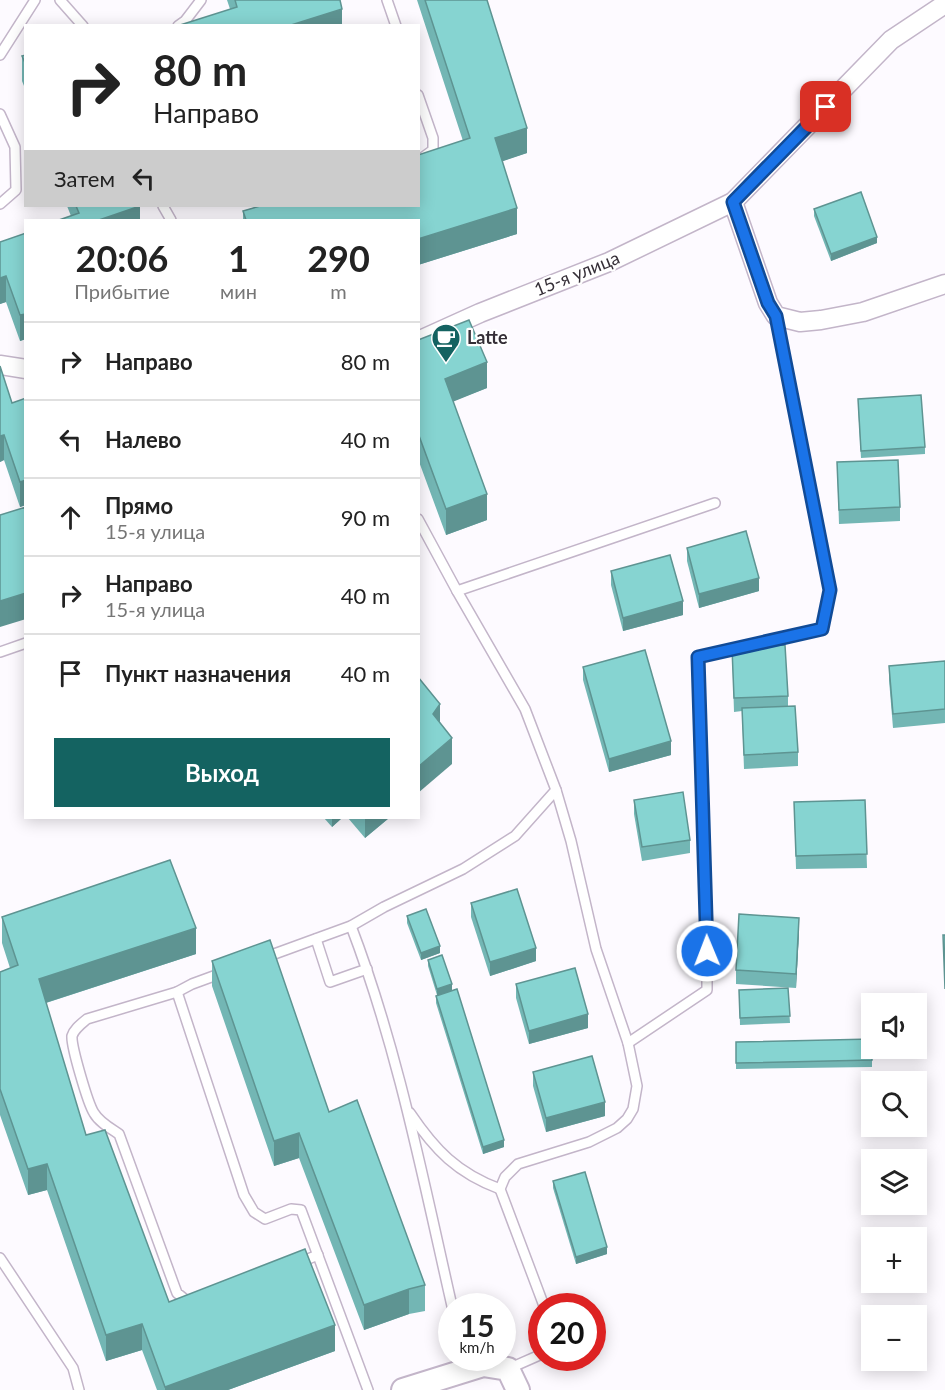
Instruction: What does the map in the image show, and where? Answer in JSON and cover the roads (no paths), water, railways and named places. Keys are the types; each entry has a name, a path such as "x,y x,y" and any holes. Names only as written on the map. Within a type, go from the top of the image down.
{"street":[{"name":"15-я улица","path":"420,340 480,313 609,262 733,202 891,40 945,4"},
{"path":"733,202 768,303 776,316 800,322 821,320 863,312 945,284"},
{"path":"0,365 24,369"},
{"path":"403,1390 448,1371"},
{"path":"509,1371 518,1390"}],"lane":[{"path":"0,55 35,0"},
{"path":"60,0 80,24"},
{"path":"181,24 201,0"},
{"path":"387,0 395,24"},
{"path":"420,100 434,138 433,150 420,160"},
{"path":"0,114 15,147 16,190 0,204"},
{"path":"628,1042 706,990 698,657 822,629 830,590 776,316"},
{"path":"457,591 715,503"},
{"path":"420,523 525,709 556,790 572,841 596,949 628,1042 637,1086 636,1100 627,1119 617,1128 590,1142 518,1164 505,1177 500,1189 539,1293"},
{"path":"0,652 24,644"},
{"path":"260,959 351,926 384,906 463,869 515,836 556,790"},
{"path":"351,926 367,969 407,1108 449,1293"},
{"path":"316,939 330,982 367,969"},
{"path":"207,1295 187,1301 177,1293 118,1134 93,1112 73,1049 72,1036 77,1026 87,1019 177,992 192,984 237,968"},
{"path":"177,992 244,1195 254,1212 265,1219 291,1209 301,1210 368,1390"},
{"path":"407,1108 442,1155 464,1172 500,1189"},
{"path":"285,1268 318,1256"},
{"path":"0,1258 73,1368 79,1390"}],"place":[{"name":"Latte","path":"446,364"}]}
